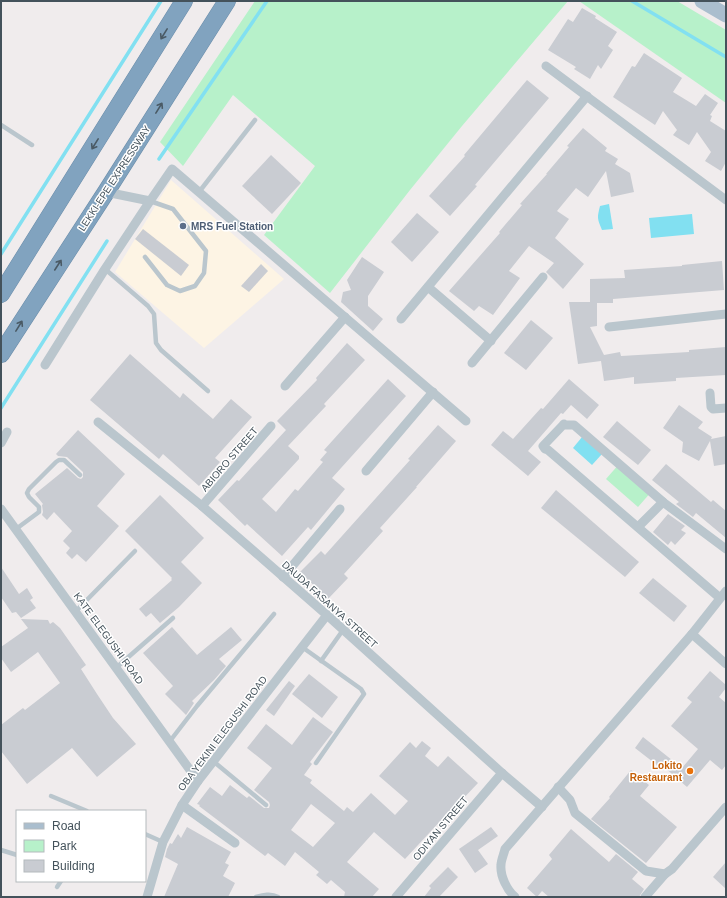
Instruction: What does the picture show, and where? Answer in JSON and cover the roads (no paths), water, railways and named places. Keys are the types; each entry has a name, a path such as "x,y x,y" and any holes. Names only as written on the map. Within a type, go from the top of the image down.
{"highway":[{"path":"1,294 184,1"},
{"path":"193,54 202,23 216,1"},
{"name":"LEKKI-EPE EXPRESSWAY","path":"1,354 227,1"}],"main road":[{"path":"702,1 726,15"}],"street":[{"path":"546,66 726,200"},
{"path":"401,319 587,96"},
{"path":"45,365 105,269 172,169 466,421"},
{"path":"106,192 150,201"},
{"path":"472,363 543,277"},
{"path":"428,287 491,341"},
{"path":"609,326 726,314"},
{"path":"285,386 345,317"},
{"path":"366,471 433,392"},
{"path":"710,393 711,407 713,409 726,408"},
{"name":"DAUDA FASANYA STREET","path":"98,422 202,506 284,577 502,773 542,807"},
{"path":"515,897 511,894 505,881 501,865 505,849 692,634 723,595 638,527 543,446 564,424 563,425 574,425 663,502 726,549"},
{"name":"ABIORO STREET","path":"202,506 271,426"},
{"path":"1,443 7,432"},
{"path":"638,527 663,502"},
{"name":"KATE ELEGUSHI ROAD","path":"1,509 117,667 198,781"},
{"path":"284,577 340,509"},
{"name":"OBA YEKINI ELEGUSHI ROAD","path":"147,897 163,842 182,805 198,781 327,615"},
{"path":"692,634 726,664"},
{"name":"ODIYAN STREET","path":"396,897 502,773"},
{"path":"558,787 570,800 575,813 646,871 665,874"},
{"path":"182,805 235,843"},
{"path":"645,897 665,874 672,869 726,807"}],"lane":[{"path":"199,192 255,120"},
{"path":"1,125 32,145"},
{"path":"145,257 167,285 180,291 195,286 204,273 206,251 173,209 150,201"},
{"path":"105,269 148,306 154,314 156,343 161,350 208,391"},
{"path":"16,530 39,512 39,507 27,493 29,489 56,462 59,460 64,460 80,475"},
{"path":"76,611 135,551"},
{"path":"170,741 197,706 274,614"},
{"path":"117,667 173,618"},
{"path":"321,661 343,630"},
{"path":"302,647 361,690 364,694 316,763"},
{"path":"214,761 266,805"},
{"path":"51,796 85,810"},
{"path":"146,834 163,842"},
{"path":"1,850 16,855"},
{"path":"57,886 60,882"},
{"path":"256,897 275,895 278,897"}],"water":[{"path":"609,204 613,229 602,230 599,223 598,213 600,206"},
{"path":"692,214 694,234 651,238 649,218"},
{"path":"582,437 602,454 592,465 573,448"}],"waterway":[{"path":"1,254 161,1"},
{"path":"159,159 267,1"},
{"path":"632,1 726,57"},
{"path":"1,408 107,241"}],"place":[{"name":"MRS Fuel Station","path":"183,226"},
{"name":"Lokito Restaurant","path":"690,771"}]}
